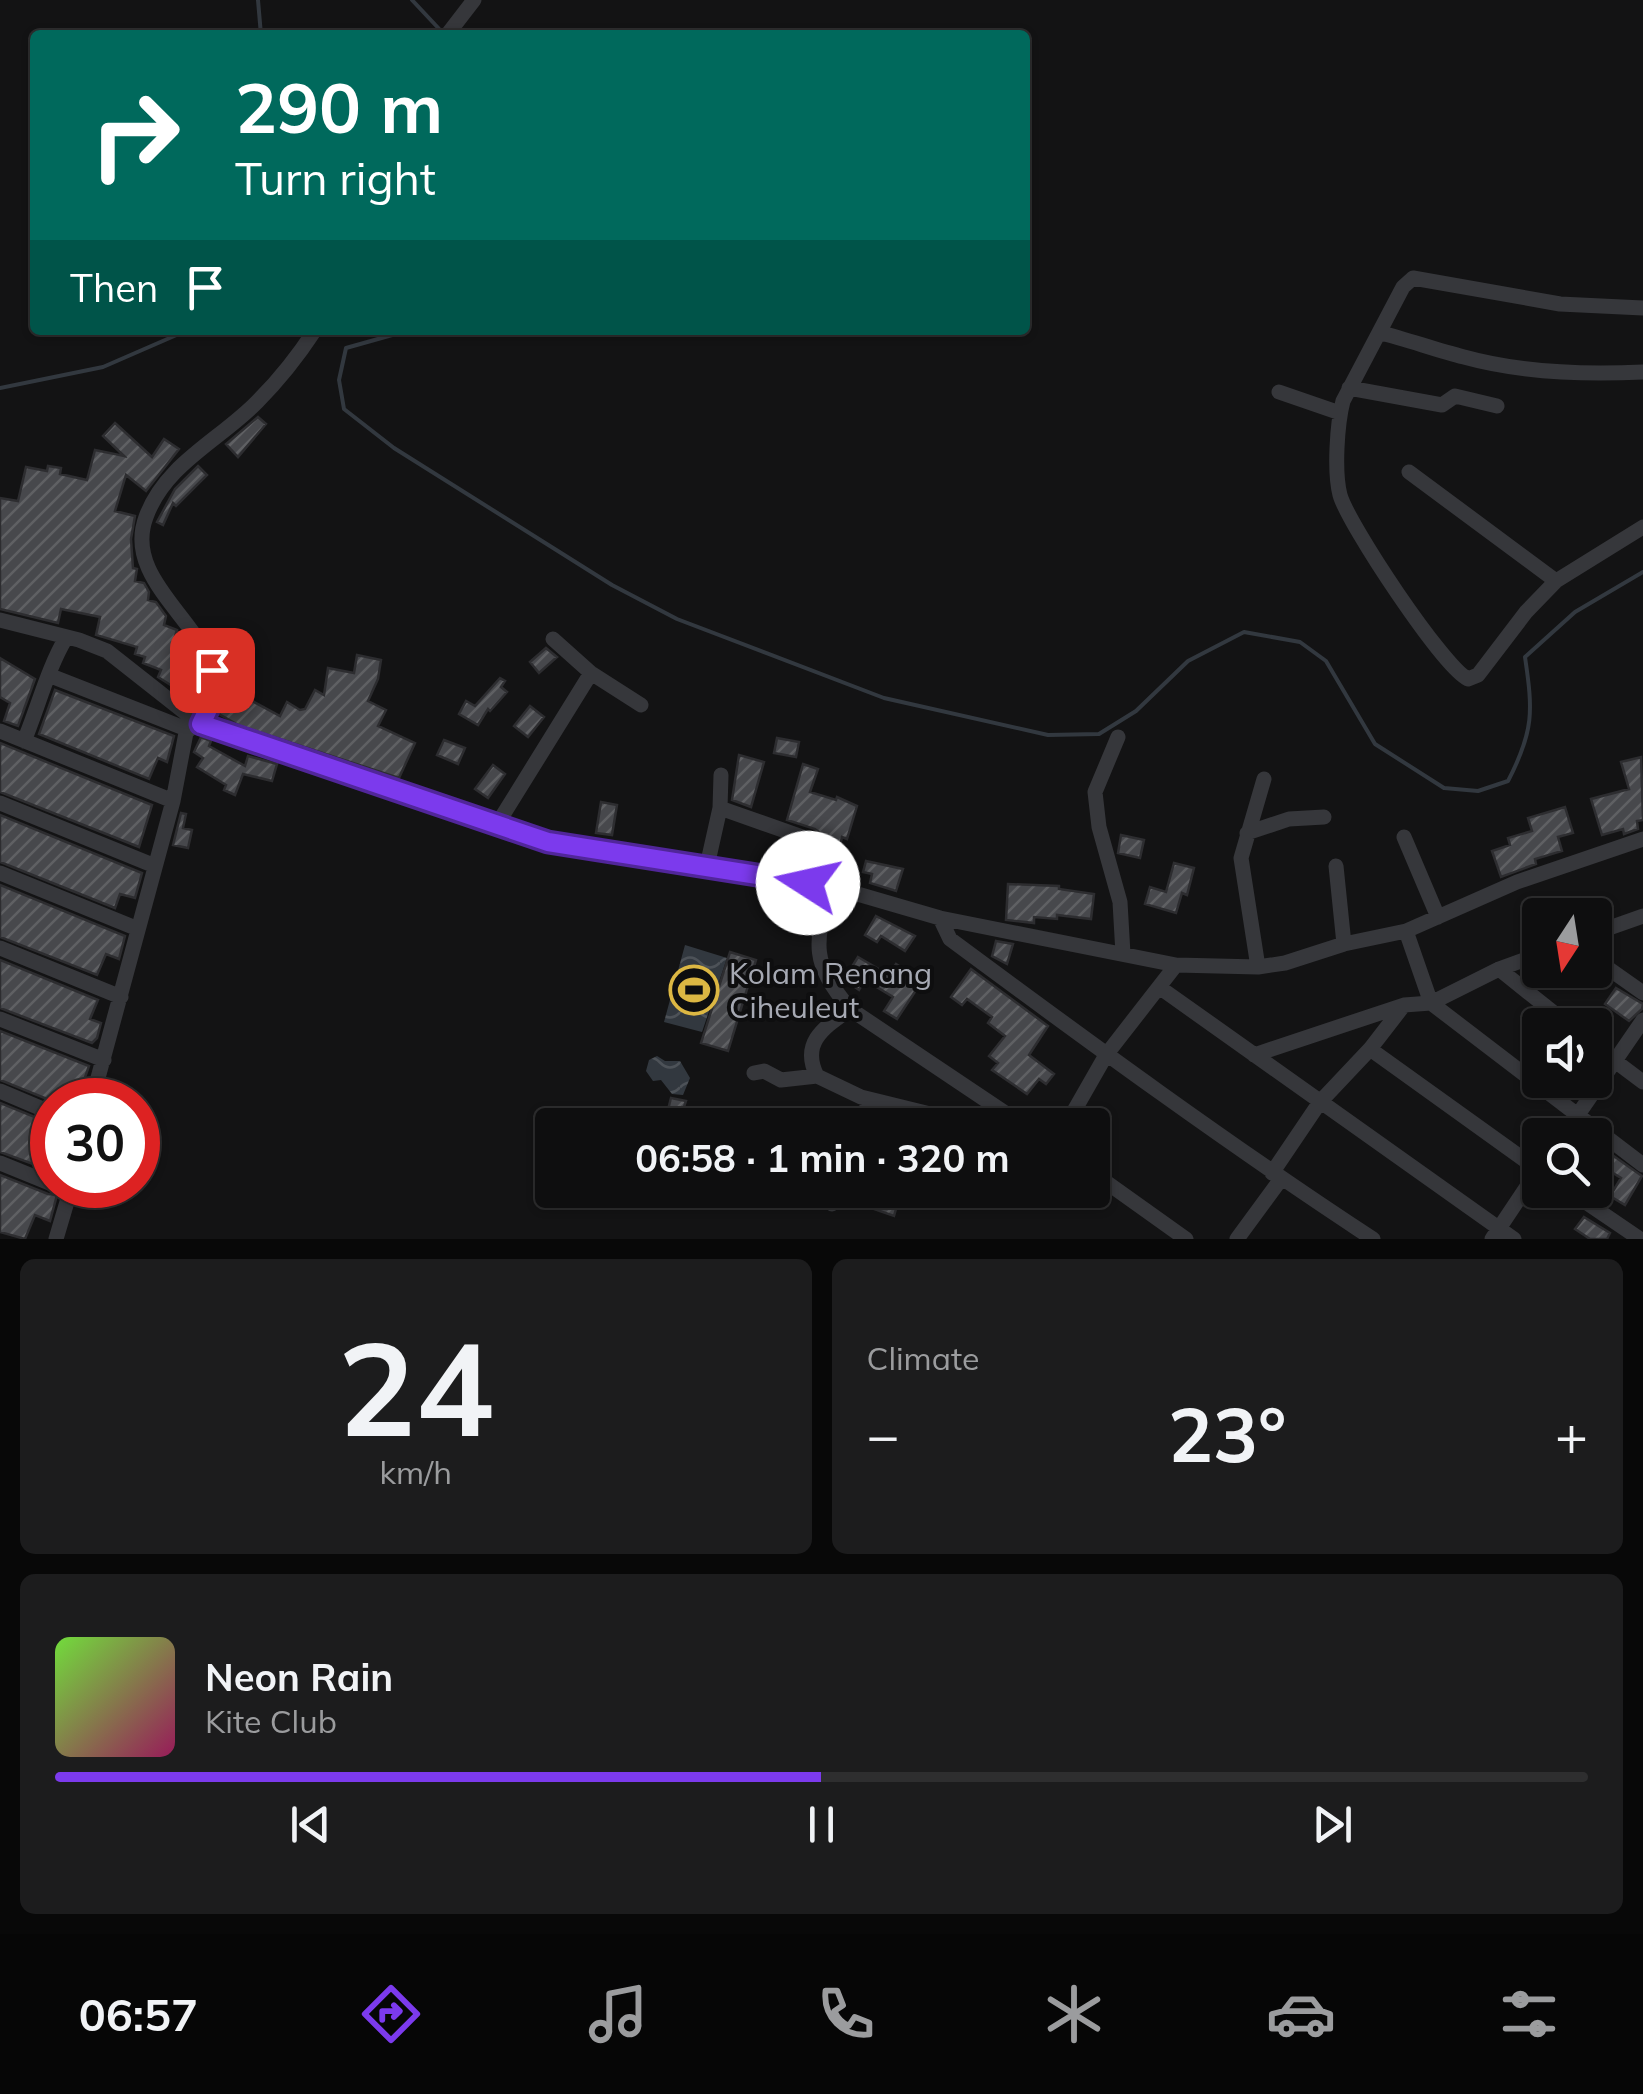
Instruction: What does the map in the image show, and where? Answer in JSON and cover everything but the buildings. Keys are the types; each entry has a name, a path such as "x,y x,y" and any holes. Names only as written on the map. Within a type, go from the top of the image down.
{"street":[{"path":"452,30 474,0"},
{"path":"1643,308 1560,304 1417,278 1403,287 1349,388 1340,413 1339,490 1344,504 1431,640 1462,677 1471,679 1556,581 1643,527"},
{"path":"1381,333 1467,358 1548,371 1590,375 1643,372"},
{"path":"99,1078 193,724 213,697 215,679 206,656 148,566 141,547 144,522 163,484 256,404 312,335"},
{"path":"1349,388 1442,405 1456,396 1497,406"},
{"path":"1279,392 1340,413"},
{"path":"1409,472 1556,581"},
{"path":"0,620 107,651 193,724"},
{"path":"24,741 66,638"},
{"path":"553,639 592,673 640,706"},
{"path":"498,823 592,673"},
{"path":"50,676 548,842 830,886 940,918 1176,965 1258,967 1406,931 1517,882 1643,839"},
{"path":"0,731 174,801"},
{"path":"1118,736 1096,792 1100,828 1122,910 1122,954"},
{"path":"706,866 720,808 721,776"},
{"path":"1258,967 1242,878 1242,852 1264,778"},
{"path":"0,803 155,866"},
{"path":"720,808 809,838 813,844 808,883"},
{"path":"1247,833 1289,819 1324,817"},
{"path":"1404,837 1438,917"},
{"path":"1336,866 1344,944"},
{"path":"0,873 138,929"},
{"path":"830,886 818,946 820,964 850,1009 997,1108"},
{"path":"1612,928 1643,916"},
{"path":"940,918 950,939 1106,1055 1373,1239"},
{"path":"1406,931 1431,1004 1578,1118 1643,1020"},
{"path":"0,948 121,997"},
{"path":"1254,1055 1404,1005 1431,1004 1522,961"},
{"path":"1076,1108 1106,1055 1176,965"},
{"path":"1499,969 1548,1008"},
{"path":"1612,971 1643,994"},
{"path":"1159,987 1495,1234 1514,1239"},
{"path":"1237,1239 1320,1102 1370,1049 1404,1005"},
{"path":"817,1076 810,1053 814,1038 850,1009"},
{"path":"0,1019 104,1060"},
{"path":"1370,1049 1522,1157"},
{"path":"1612,1060 1643,1082"},
{"path":"754,1073 764,1071 780,1080 817,1076 879,1102 904,1108"},
{"path":"0,1090 30,1103"},
{"path":"869,1108 879,1102"},
{"path":"1612,1143 1643,1165"},
{"path":"0,1163 30,1175"},
{"path":"1110,1185 1186,1239"},
{"path":"1495,1234 1522,1194"},
{"path":"56,1239 65,1208"},
{"path":"1594,1208 1640,1239"}],"water":[{"name":"Kolam Renang Ciheuleut","path":"685,945 727,958 702,1032 664,1022"},
{"path":"657,1056 665,1061 680,1061 690,1078 683,1095 672,1094 661,1080 653,1081 646,1071 649,1060"}],"waterway":[{"path":"258,0 261,30"},
{"path":"412,0 440,30"},
{"path":"0,388 103,367 177,335"},
{"path":"392,335 346,348 339,380 344,409 394,448 612,585 677,619 884,698 1048,735 1099,734 1136,711 1188,661 1244,632 1300,642 1326,661 1375,744 1444,788 1478,791 1508,781 1523,748 1530,707 1525,657 1575,612 1643,572"}],"place":[{"name":"Kolam Renang Ciheuleut","path":"694,990"}],"route":[{"path":"212,670 216,686 201,724 548,842 808,883"}]}
